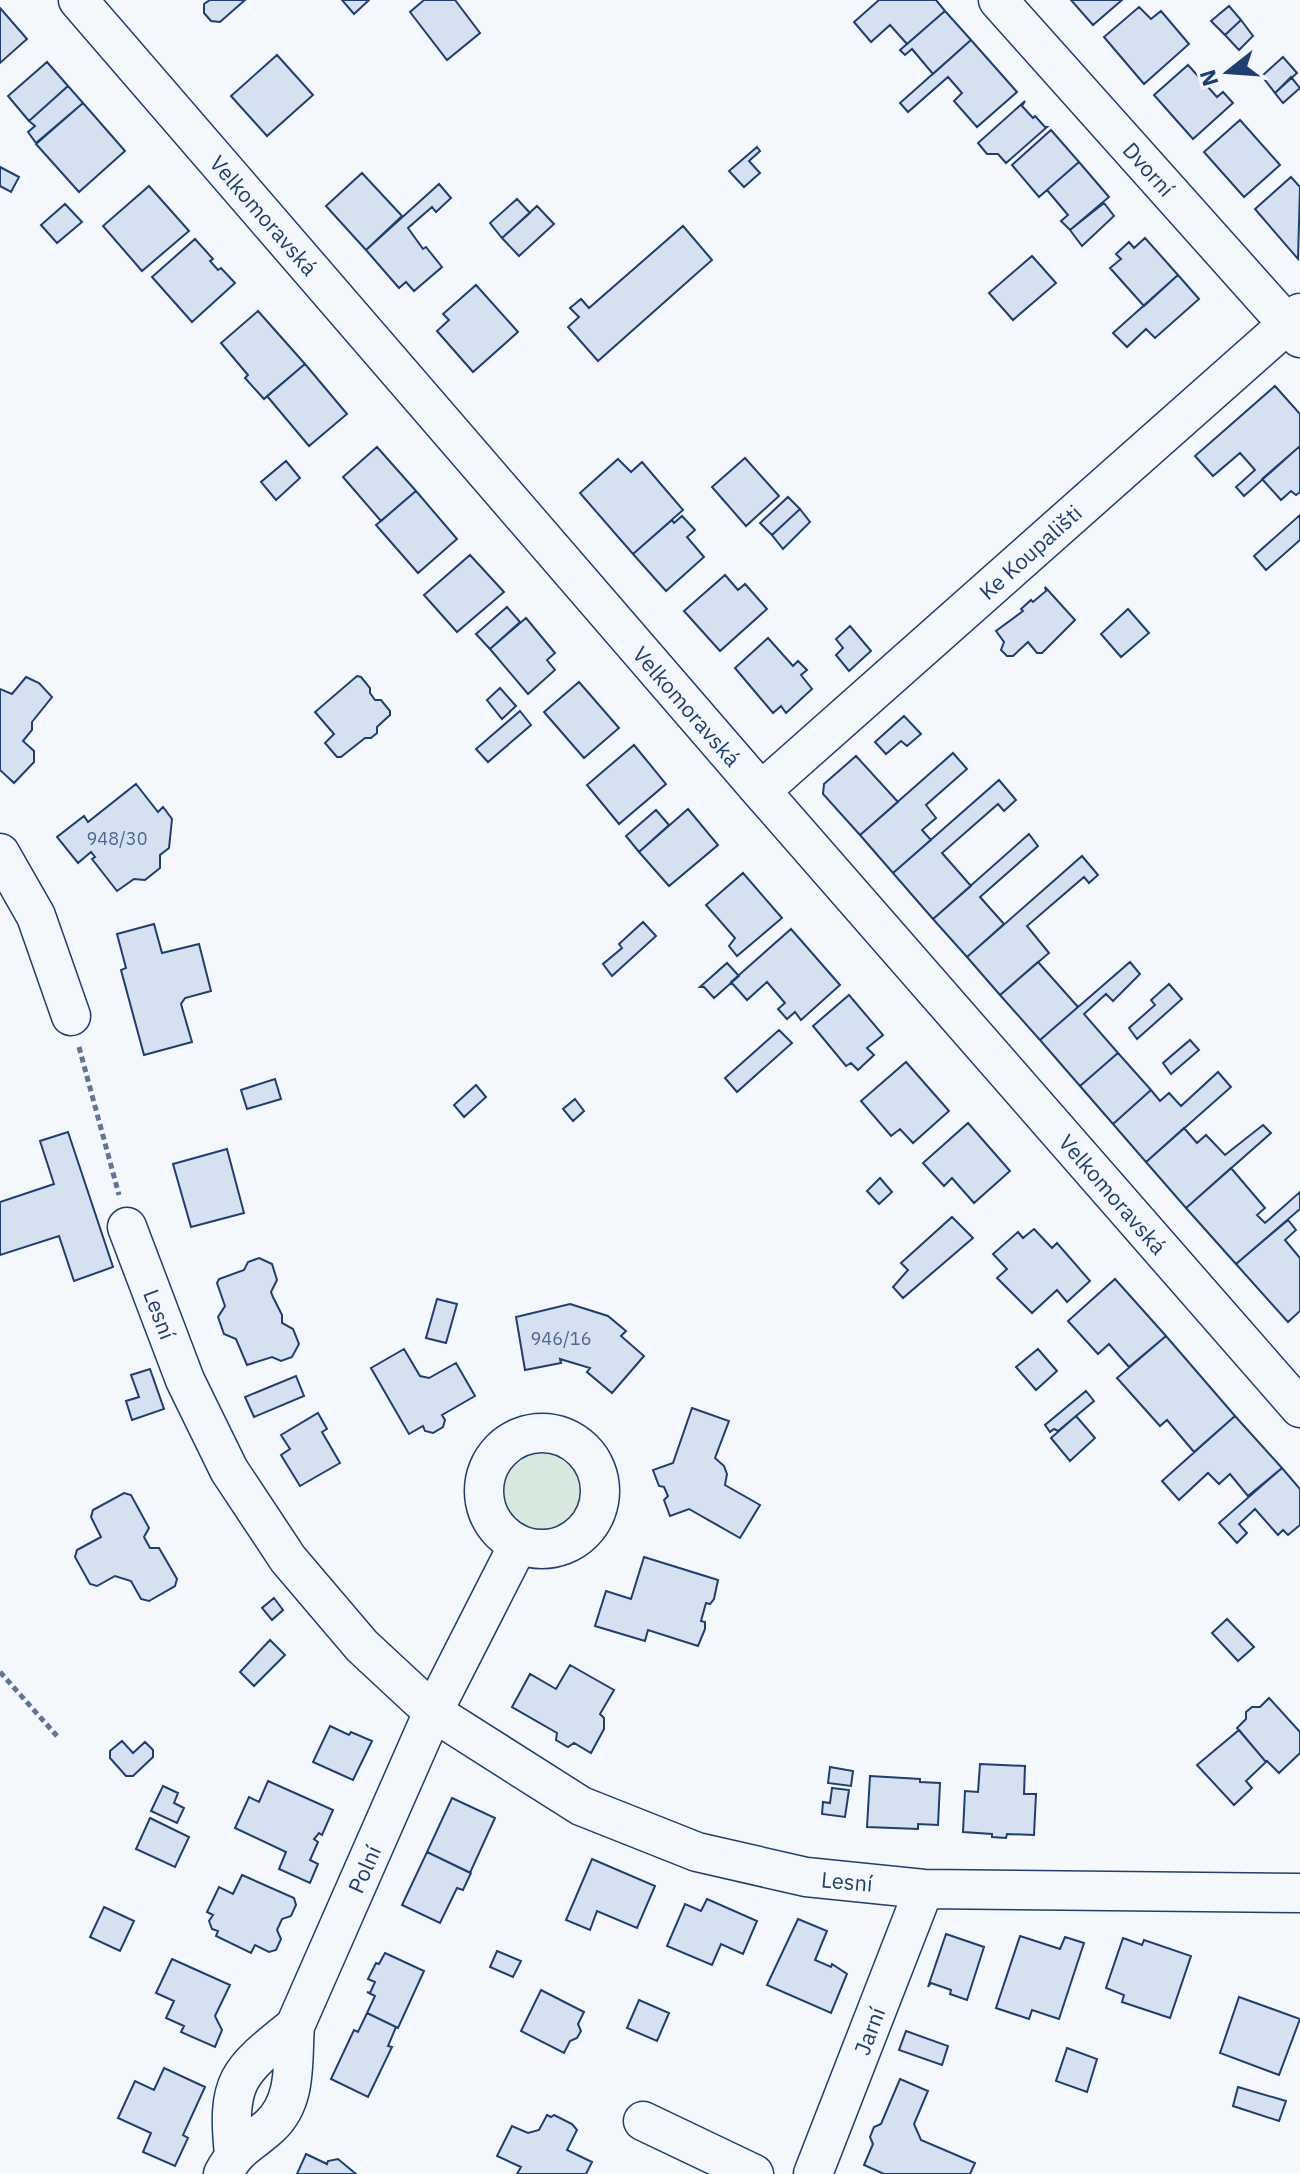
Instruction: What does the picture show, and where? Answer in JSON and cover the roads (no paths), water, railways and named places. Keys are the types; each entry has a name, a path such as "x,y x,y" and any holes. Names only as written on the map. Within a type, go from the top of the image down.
{"street":[{"name":"Velkomoravská","path":"78,0 761,791 1300,1408"},
{"name":"Dvorní","path":"998,0 1296,325"},
{"name":"Ke Koupališti","path":"761,791 1296,325"},
{"path":"0,853 36,916 71,1016"},
{"name":"Lesní","path":"127,1227 185,1380 229,1470 288,1559 362,1646 433,1712 581,1806 697,1852 806,1877 924,1889 1300,1893"},
{"path":"433,1712 518,1545"},
{"name":"Polní","path":"228,2164 282,2112 293,2081 295,2026 433,1712"},
{"name":"Jarní","path":"813,2174 924,1889"},
{"name":"Polní","path":"228,2164 235,2086 253,2059 295,2026"},
{"path":"643,2121 754,2174"}]}
